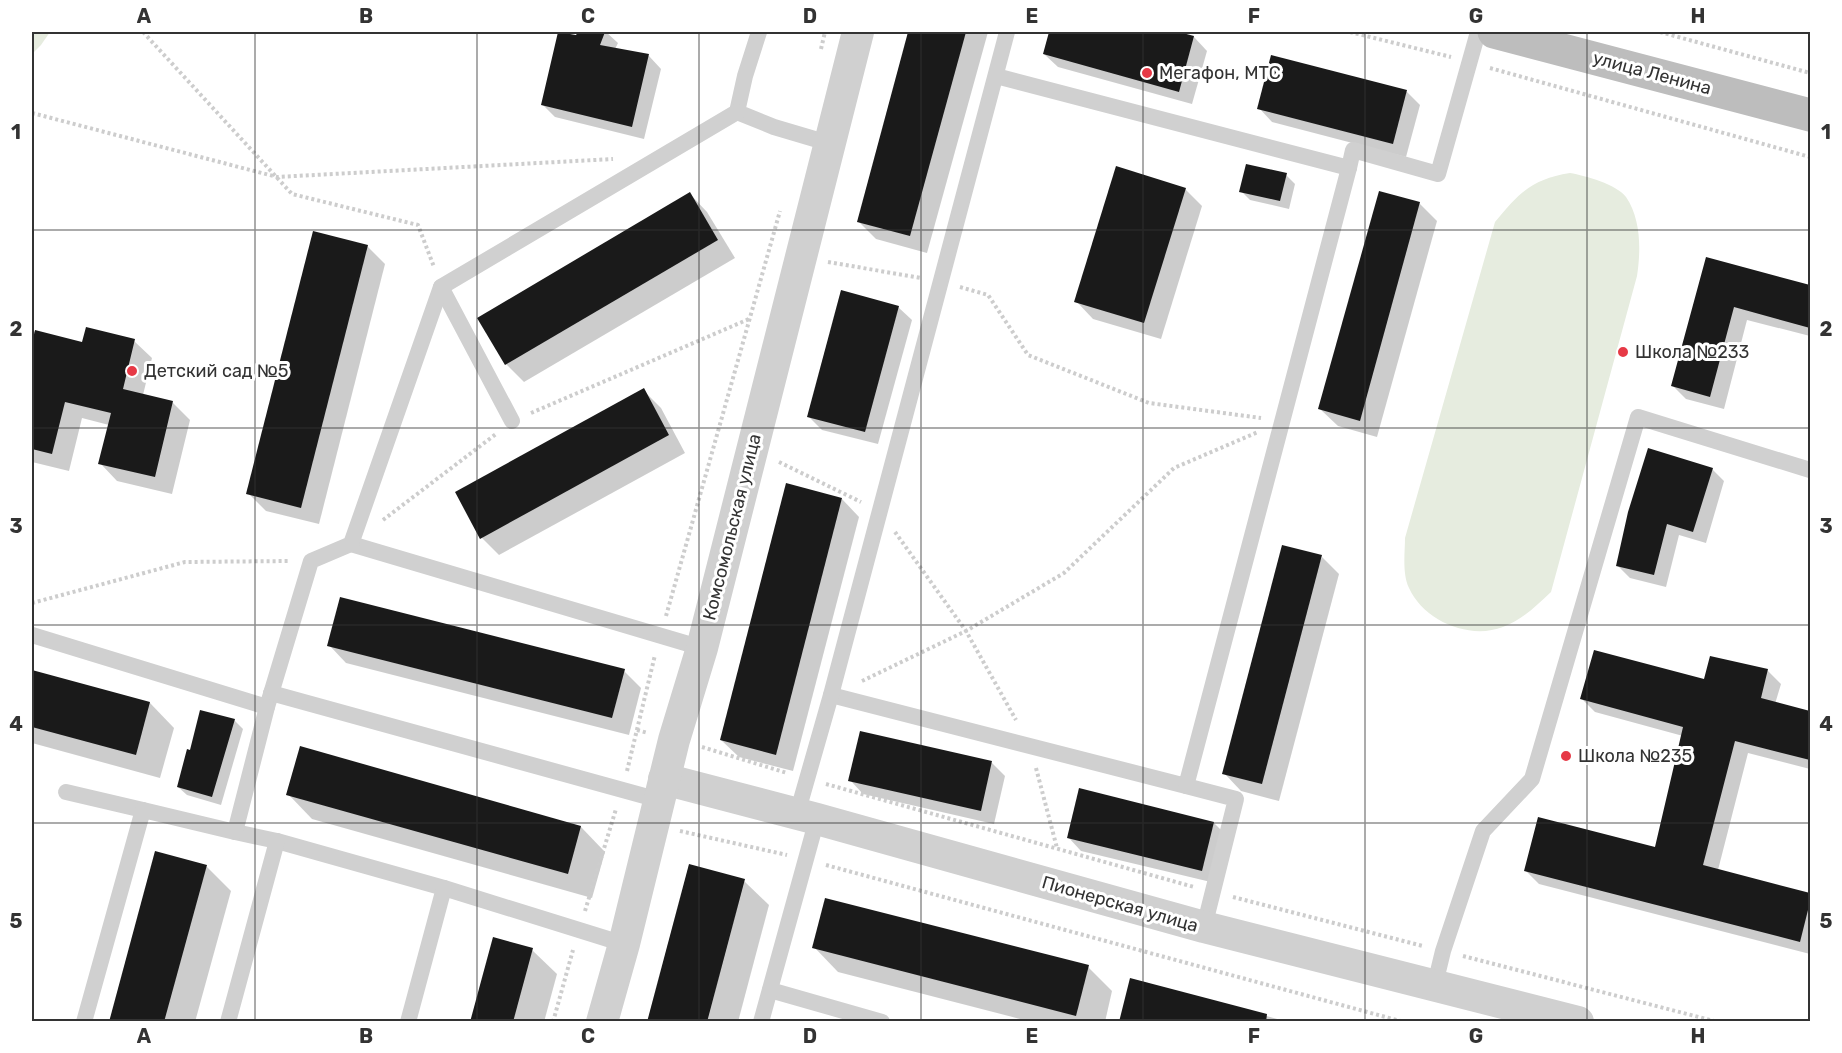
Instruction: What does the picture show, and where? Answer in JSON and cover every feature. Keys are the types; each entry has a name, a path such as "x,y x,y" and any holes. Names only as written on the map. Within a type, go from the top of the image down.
{"street":[{"name":"Комсомольская улица","path":"602,1022 624,944 661,790 702,648 828,143 858,32"},
{"name":"улица Ленина","path":"1494,32 1810,115"},
{"name":"Пионерская улица","path":"661,790 807,817 1204,927 1578,1022"}],"lane":[{"path":"351,544 441,287 737,112 759,32"},
{"path":"761,1022 804,859 807,817 831,695 1007,32"},
{"path":"1186,786 1353,150 1438,174 1478,32"},
{"path":"996,76 1349,168"},
{"path":"737,112 774,127 828,143"},
{"path":"441,287 512,421"},
{"path":"1435,984 1443,951 1483,831 1532,779 1638,417 1810,470"},
{"path":"235,832 269,700 311,561 351,544 702,648"},
{"path":"32,635 269,700 622,790 661,790"},
{"path":"831,695 1236,799 1204,927"},
{"path":"66,792 277,841 444,888 624,944"},
{"path":"84,1022 142,810"},
{"path":"228,1022 277,841"},
{"path":"408,1022 444,888"},
{"path":"770,990 882,1022"}],"path":[{"path":"143,32 292,194 418,225 441,287"},
{"path":"820,54 825,32"},
{"path":"1350,32 1469,62 1810,157"},
{"path":"1660,32 1810,73"},
{"path":"32,113 277,177 616,159"},
{"path":"553,1022 622,790 660,636 780,210"},
{"path":"825,261 941,282 988,295 1028,355 1149,403 1282,421"},
{"path":"351,544 512,421 749,319"},
{"path":"831,695 966,631 1064,573 1174,468 1282,421"},
{"path":"773,459 880,512 966,631 1030,746 1057,849"},
{"path":"32,603 185,562 311,561"},
{"path":"688,832 804,859 1404,1022"}],"shaded area":[{"path":"32,32 50,32 32,54"},
{"path":"1570,173 1608,184 1626,197 1635,215 1639,235 1637,276 1551,592 1523,617 1503,627 1476,631 1462,629 1436,618 1416,600 1405,576 1405,538 1495,222 1519,195 1536,183"}],"building":[{"path":"558,32 576,35 578,32 605,32 600,45 649,54 632,127 541,105"},
{"path":"908,32 966,32 910,236 857,222"},
{"name":"Мегафон, МТС","path":"1049,32 1179,32 1194,36 1179,92 1043,54"},
{"path":"1271,55 1407,90 1393,144 1257,109"},
{"path":"1246,164 1287,173 1280,201 1239,192"},
{"path":"1116,166 1186,188 1144,323 1074,302"},
{"path":"1379,191 1420,202 1360,421 1318,409"},
{"path":"690,192 718,240 505,365 477,318"},
{"path":"313,231 368,245 301,508 246,494"},
{"path":"1706,257 1810,285 1810,328 1734,307 1710,397 1671,386"},
{"path":"841,290 899,306 865,432 807,417"},
{"path":"86,327 135,339 123,389 173,401 155,477 98,464 111,413 65,402 52,454 32,449 32,343 35,330 82,342"},
{"path":"644,388 669,435 480,539 455,492"},
{"path":"1648,448 1713,468 1693,532 1667,524 1654,575 1616,566 1628,512"},
{"path":"786,483 842,498 776,755 720,740"},
{"path":"1282,545 1322,555 1262,784 1222,774"},
{"path":"340,597 625,669 612,718 327,646"},
{"path":"1594,650 1704,679 1710,656 1768,669 1761,698 1810,711 1810,760 1735,741 1703,865 1810,893 1800,942 1524,871 1538,817 1655,847 1683,727 1580,699"},
{"path":"32,670 150,702 136,755 32,727"},
{"path":"200,710 235,719 212,797 177,787 187,749 190,750"},
{"path":"860,731 992,761 981,811 848,781"},
{"path":"300,746 581,826 568,874 286,795"},
{"path":"1079,788 1214,822 1202,871 1067,838"},
{"path":"155,851 207,865 164,1022 109,1022"},
{"path":"689,864 745,879 707,1022 647,1022"},
{"path":"825,898 1089,965 1076,1016 812,948"},
{"path":"493,937 533,948 513,1022 470,1022"},
{"path":"1130,978 1267,1014 1266,1022 1119,1022"}],"place":[{"name":"Мегафон, МТС","path":"1147,73"},
{"name":"Школа №233","path":"1623,352"},
{"name":"Детский сад №5","path":"132,371"},
{"name":"Школа №235","path":"1566,756"}]}
